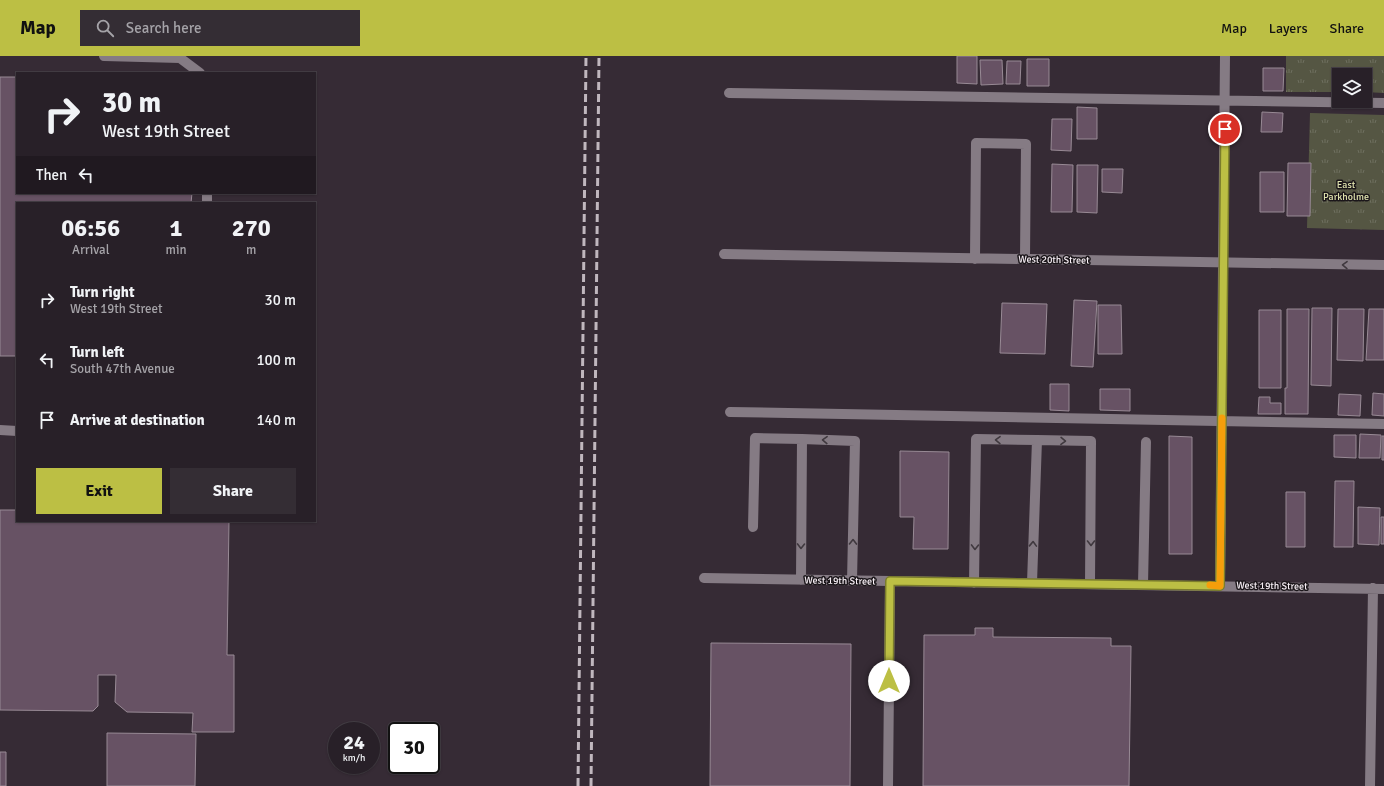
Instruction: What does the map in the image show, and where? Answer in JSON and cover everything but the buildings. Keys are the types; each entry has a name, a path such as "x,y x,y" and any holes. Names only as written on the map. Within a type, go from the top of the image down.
{"street":[{"path":"104,56 180,58 199,72"},
{"path":"1220,586 1225,56"},
{"path":"729,93 1384,102"},
{"path":"975,259 976,143 1026,144 1025,259"},
{"name":"West 20th Street","path":"724,254 1384,265"},
{"path":"730,412 1384,424"},
{"path":"0,430 16,431"},
{"path":"753,527 755,438 855,441 852,581"},
{"path":"801,580 802,439"},
{"path":"974,583 976,439 1091,441 1090,584"},
{"path":"1032,583 1037,440"},
{"path":"1144,585 1146,442"},
{"name":"West 19th Street","path":"704,578 1384,588"},
{"path":"888,786 890,581"},
{"path":"1370,786 1373,588"}],"green space":[{"path":"1286,56 1384,56 1384,93 1372,92 1372,68 1332,68 1332,92 1286,92"},
{"name":"East Parkholme","path":"1310,113 1384,115 1384,230 1307,228"}],"railway":[{"path":"578,786 586,56"},
{"path":"591,786 599,56"}],"slow traffic":[{"path":"1210,585 1220,586 1222,418"}],"route":[{"path":"889,681 890,581 1220,586 1225,129"}]}
